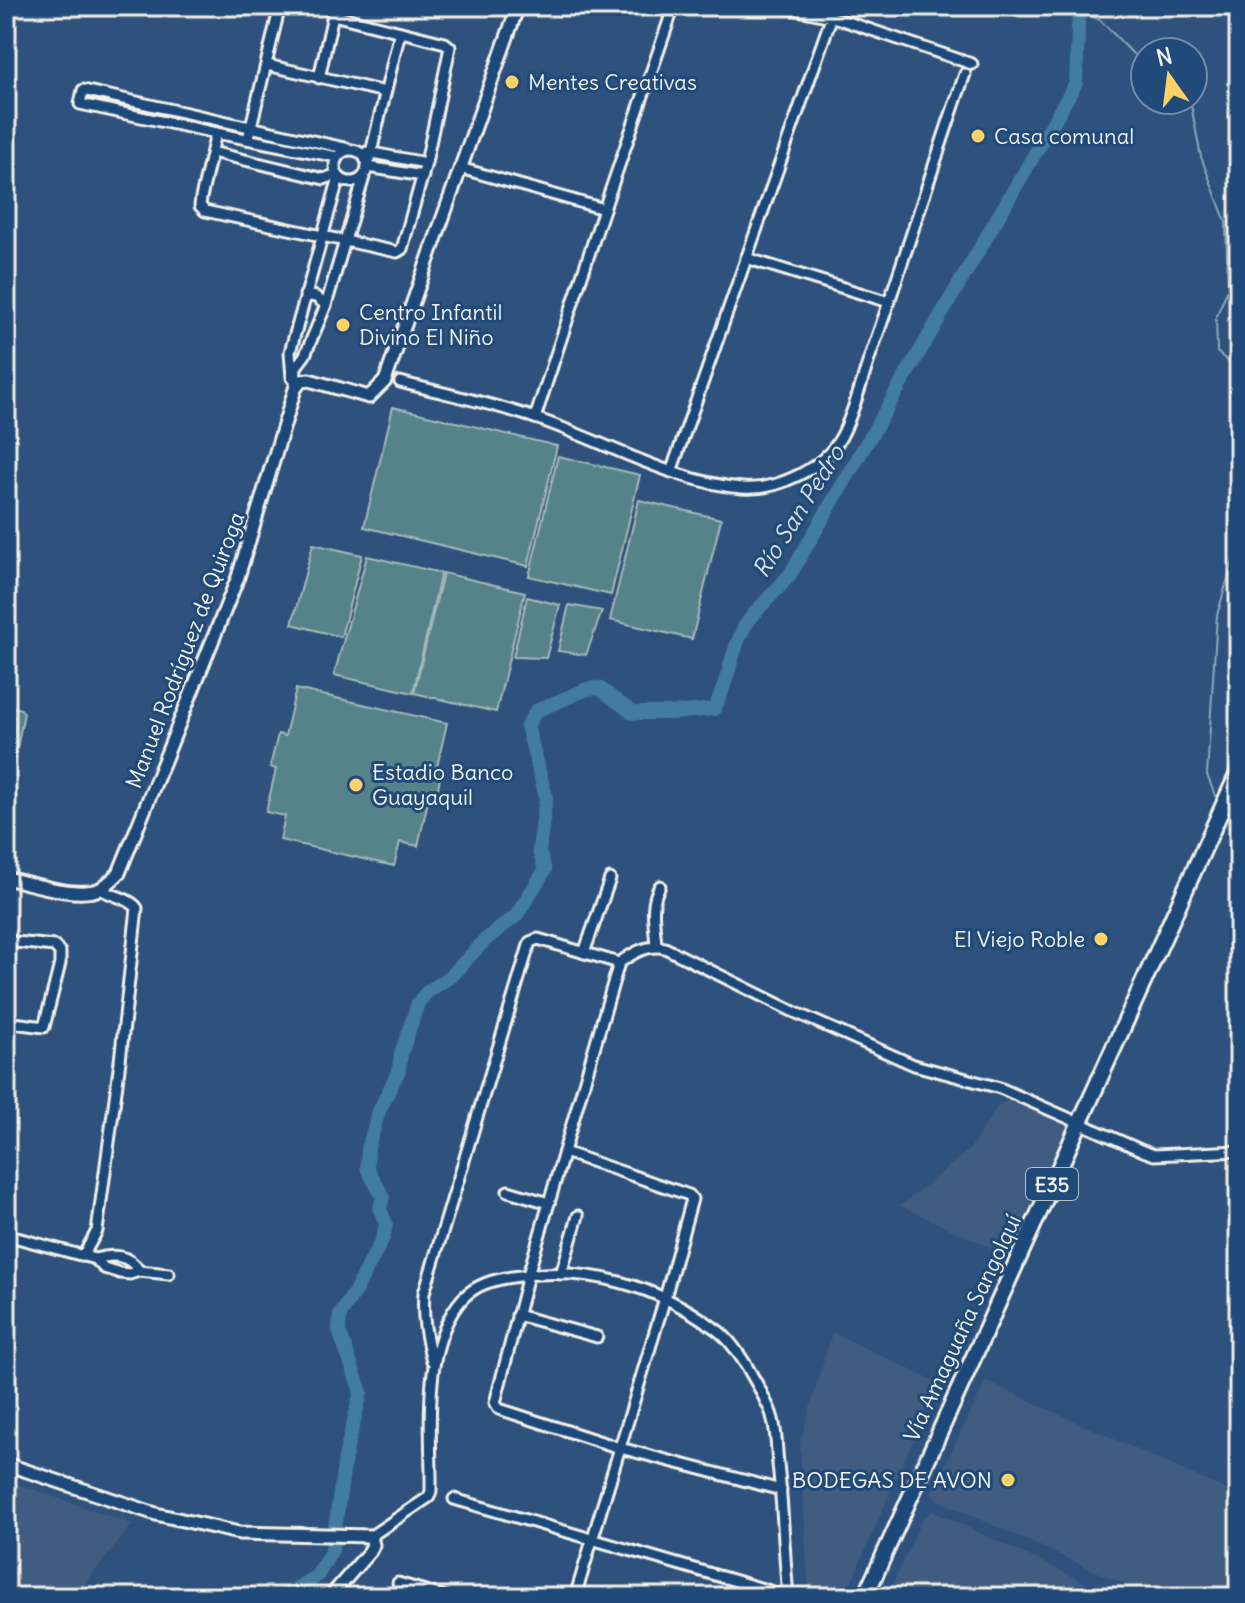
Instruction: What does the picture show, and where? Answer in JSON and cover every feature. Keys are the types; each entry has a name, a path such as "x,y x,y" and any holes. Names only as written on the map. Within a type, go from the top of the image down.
{"highway":[{"name":"Vía Amaguaña Sangolquí","path":"865,1597 1239,771"}],"street":[{"path":"248,139 280,6"},
{"path":"295,389 301,381 309,380 369,397 385,381 518,6"},
{"path":"535,418 674,6"},
{"path":"777,6 833,17 972,64"},
{"path":"216,133 201,208 205,211 394,253 400,251 423,176 450,47 334,11 319,78"},
{"path":"671,472 829,24"},
{"path":"295,389 296,367 305,355 326,305 346,243 366,169 365,152 400,32"},
{"path":"267,65 385,92"},
{"path":"400,382 535,418 671,472 745,488 784,482 824,458 841,438 965,74"},
{"path":"337,157 80,104 83,90 426,163"},
{"path":"199,130 202,115"},
{"path":"271,166 276,145"},
{"path":"295,389 290,352 338,176 335,166 337,157 349,149"},
{"path":"212,152 324,179 338,176 351,182 366,169 423,176"},
{"path":"460,168 604,209"},
{"path":"746,258 889,302"},
{"path":"305,295 316,297 326,305"},
{"name":"Manuel Rodríguez de Quiroga","path":"100,889 119,873 238,577 295,389"},
{"path":"6,878 74,892 100,889 132,902 137,908 97,1231 83,1256"},
{"path":"584,953 610,879"},
{"path":"656,946 653,907 660,886"},
{"path":"6,1464 156,1514 239,1533 366,1535 429,1497 433,1363 424,1331 424,1293 530,942 538,939 619,963"},
{"path":"6,941 42,943 54,946 60,952 57,979 44,1027 6,1022"},
{"path":"781,1490 620,1448 499,1409 495,1403 528,1275 619,963 656,946 665,948 806,1018 914,1065 1000,1088 1154,1155 1239,1151"},
{"path":"564,1152 689,1195 692,1199 575,1597"},
{"path":"508,1191 549,1203"},
{"path":"561,1274 578,1216"},
{"path":"6,1235 95,1259 109,1271 169,1274"},
{"path":"95,1259 104,1256 126,1257 134,1262 139,1271"},
{"path":"433,1363 446,1326 463,1299 476,1287 495,1280 528,1275 582,1274 612,1279 665,1298 717,1329 749,1373 774,1421 788,1597 454,1499"},
{"path":"517,1315 597,1337"},
{"path":"330,1597 370,1551 373,1545 366,1535"},
{"path":"398,1583 446,1597"}],"shaded area":[{"path":"1015,1097 1070,1122 1007,1255 900,1206 970,1149 998,1105"},
{"path":"832,1332 938,1383 845,1597 809,1597 800,1443"},
{"path":"986,1381 1229,1491 1239,1519 1239,1597 1153,1597 937,1500 931,1493"},
{"path":"6,1480 133,1524 74,1597 6,1597"},
{"path":"933,1511 1117,1597 887,1597 923,1517"}],"green space":[{"path":"393,407 557,446 528,566 364,527"},
{"path":"558,456 640,475 611,595 529,576"},
{"path":"639,500 721,519 692,639 610,620"},
{"path":"313,544 362,555 341,637 292,624"},
{"path":"367,556 441,573 413,693 334,675"},
{"path":"443,573 525,592 496,712 414,693"},
{"path":"527,597 560,605 546,658 513,657"},
{"path":"569,605 602,611 586,655 558,651"},
{"name":"Estadio Banco Guayaquil","path":"296,689 447,723 437,767 442,769 435,802 428,801 418,846 400,842 394,866 280,840 285,816 266,812 276,769 270,767 278,734 285,736"},
{"path":"11,706 24,713 6,803 6,770 16,721 14,717 10,719 6,736 6,710"}],"waterway":[{"name":"Río San Pedro","path":"282,1597 317,1576 332,1550 345,1457 361,1392 339,1331 340,1315 383,1238 386,1224 380,1209 383,1197 367,1168 368,1148 379,1111 399,1070 401,1054 418,1003 426,993 451,976 485,940 516,916 545,870 539,851 546,797 527,726 536,711 587,689 599,688 633,713 714,709 745,626 791,573 1076,83 1079,6"},
{"path":"1080,11 1100,20 1129,50"},
{"path":"1193,116 1201,157 1226,222 1228,289 1216,317 1217,352 1239,371"},
{"path":"1229,290 1239,299"},
{"path":"1216,798 1207,775 1217,615 1239,541"},
{"path":"1234,823 1239,824"},
{"path":"1239,1279 1239,1290"}],"place":[{"name":"Mentes Creativas","path":"512,82"},
{"name":"Casa comunal","path":"978,136"},
{"name":"Centro Infantil Divino El Niño","path":"343,325"},
{"name":"Estadio Banco Guayaquil","path":"356,785"},
{"name":"El Viejo Roble","path":"1101,939"},
{"name":"BODEGAS DE AVON","path":"1008,1480"}]}
